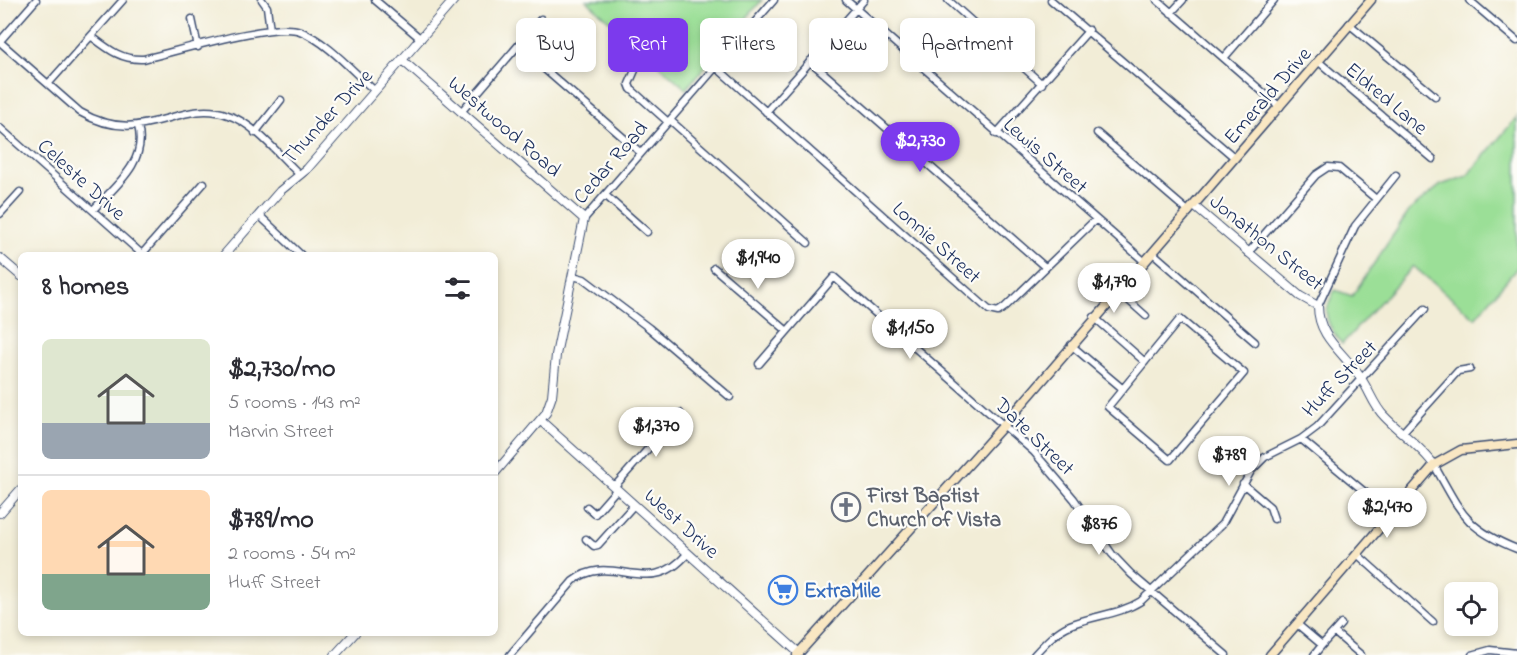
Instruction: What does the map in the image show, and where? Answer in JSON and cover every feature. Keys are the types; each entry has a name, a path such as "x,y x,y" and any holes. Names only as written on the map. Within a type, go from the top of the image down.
{"main road":[{"name":"Emerald Drive","path":"798,654 1003,426 1371,0"},
{"path":"1270,655 1390,513 1434,465 1461,450 1517,444"}],"street":[{"path":"36,0 0,41 80,112 93,120 115,126 138,126 212,111 228,115 255,133 300,174"},
{"path":"49,83 123,0"},
{"path":"262,0 267,8 270,30"},
{"path":"375,0 421,39"},
{"name":"Thunder Drive","path":"227,252 259,215 307,169 454,0"},
{"name":"Cedar Road","path":"758,18 774,0"},
{"name":"Lewis Street","path":"846,0 996,134 1145,262"},
{"path":"848,18 864,0"},
{"path":"948,0 1042,84"},
{"path":"1051,0 1089,30 1235,158"},
{"path":"1157,0 1280,107"},
{"path":"1171,13 1183,0"},
{"path":"1224,58 1274,0"},
{"path":"1469,0 1517,41"},
{"path":"192,19 198,47"},
{"path":"1349,24 1435,96"},
{"path":"91,36 116,55 129,60 270,30 300,31 317,41 375,91"},
{"path":"996,134 1089,30"},
{"path":"461,112 516,48"},
{"name":"Westwood Road","path":"402,60 584,219"},
{"path":"766,112 809,62"},
{"name":"Eldred Lane","path":"1319,62 1434,159"},
{"path":"548,72 641,153"},
{"path":"634,72 629,84 631,89 808,243"},
{"name":"Cedar Road","path":"498,470 541,421 552,396 556,355 584,219 712,72"},
{"name":"Lonnie Street","path":"722,72 989,310 998,312 1005,307 1046,267"},
{"path":"823,72 1046,267 1095,220"},
{"path":"255,133 281,100"},
{"path":"93,210 130,169 139,154 138,126"},
{"name":"Celeste Drive","path":"0,128 139,252"},
{"path":"1097,132 1191,209"},
{"path":"1248,253 1316,176 1328,167 1339,168 1376,199"},
{"path":"1318,306 1355,226 1396,175"},
{"path":"145,252 204,183"},
{"path":"0,214 20,192"},
{"path":"604,195 647,232"},
{"name":"Jonathon Street","path":"1191,209 1300,296 1318,306 1318,313 1328,340 1362,380 1377,408 1434,465 1467,521 1491,539 1517,549"},
{"path":"259,215 298,252"},
{"path":"1153,253 1255,342"},
{"path":"0,258 18,273"},
{"path":"714,268 786,330 759,364"},
{"path":"573,276 584,279 649,327 730,397"},
{"name":"Date Street","path":"786,330 834,277 1048,466 1112,554 1226,655"},
{"path":"1118,291 1146,316"},
{"name":"Huff Street","path":"1034,655 1046,642 1071,625 1127,610 1152,591 1222,524 1234,507 1243,484 1265,457 1301,439 1317,427 1425,309"},
{"path":"1094,318 1145,362"},
{"path":"1180,319 1244,373 1170,460 1108,407 1145,362 1180,319"},
{"path":"1071,345 1124,389"},
{"path":"1402,433 1458,371 1470,369"},
{"path":"587,507 595,514 680,413"},
{"name":"West Drive","path":"541,421 798,654"},
{"path":"1301,439 1390,513"},
{"path":"1243,484 1270,507 1274,519"},
{"path":"0,513 18,492"},
{"path":"586,539 594,546 598,545 634,505"},
{"path":"510,655 573,581 584,573 607,569 635,576 657,575 669,571 688,553"},
{"path":"1357,554 1433,622"},
{"path":"1297,624 1322,645"},
{"path":"1314,655 1341,624"},
{"path":"1334,632 1361,655"},
{"path":"335,655 352,636"},
{"path":"1472,655 1490,650 1517,653"}],"green space":[{"path":"586,0 762,0 747,18 700,18 701,72 686,89 667,72 688,72 688,18 608,20"},
{"path":"1517,117 1517,268 1475,318 1413,266 1342,344 1327,318 1328,306 1335,290 1352,296 1410,210 1441,185 1467,176"}],"place":[{"name":"First Baptist Church of Vista","path":"846,507"},
{"name":"ExtraMile","path":"783,590"}]}
